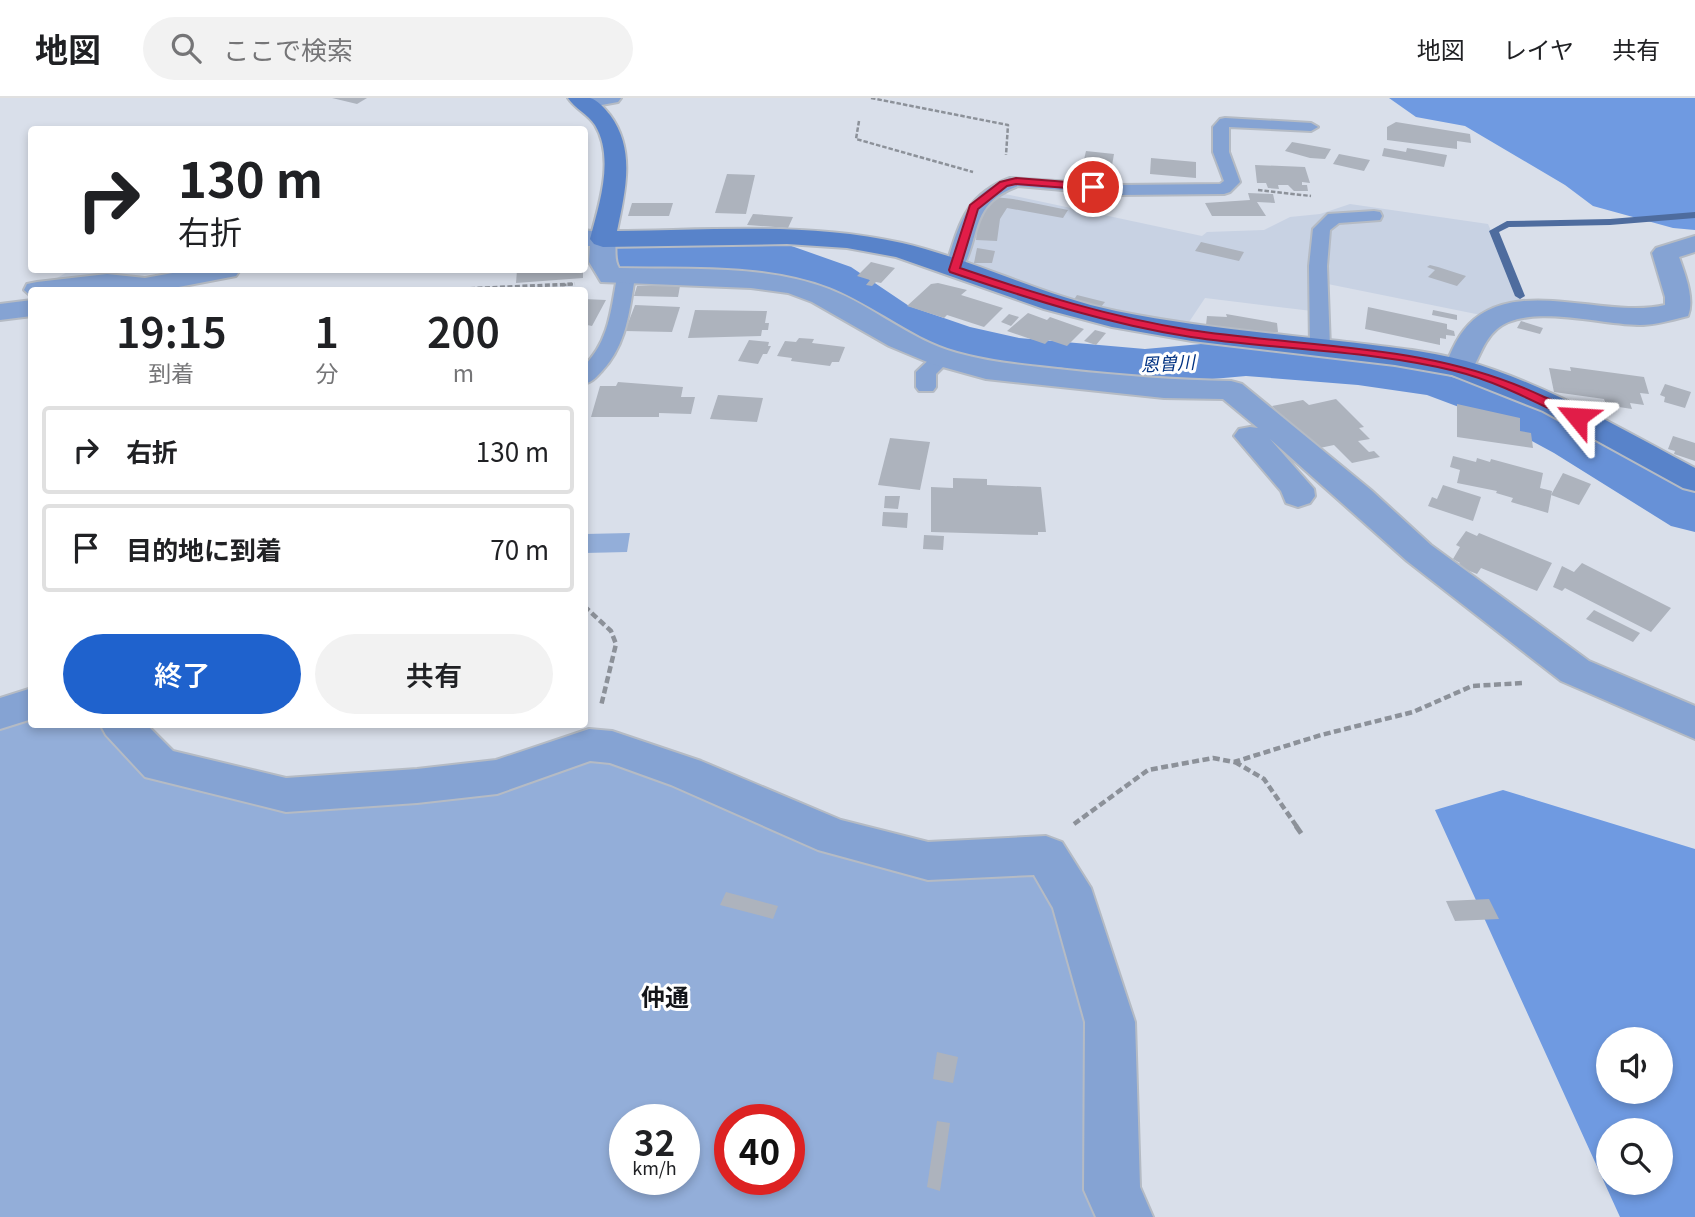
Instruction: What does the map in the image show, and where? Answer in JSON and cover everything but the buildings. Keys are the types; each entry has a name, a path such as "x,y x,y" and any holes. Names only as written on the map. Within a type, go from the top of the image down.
{"street":[{"path":"582,100 611,98"},
{"path":"582,100 611,130 617,174 594,239 603,262 618,277 751,280 792,286 822,296 899,340 942,358 986,370 1164,389 1231,390 1359,498 1419,553 1576,671 1695,723"},
{"path":"594,239 787,236 847,240 902,251 1054,303 1112,319 1192,333 1395,356 1460,368 1554,405 1695,481"},
{"path":"1460,368 1475,334 1514,309 1536,308 1642,317 1678,310 1679,297 1665,253 1695,244"},
{"path":"139,287 212,273"},
{"path":"63,287 107,282 130,287"},
{"path":"0,293 28,291"},
{"path":"0,312 28,308"},
{"path":"1250,436 1297,489 1298,496"},
{"path":"0,714 28,704"},
{"path":"124,728 160,765 286,795 417,786 496,777 589,745 612,747 687,772 834,837 929,861 1056,843 1110,1022 1112,1190 1125,1217"}],"lane":[{"path":"954,270 973,208 1004,182 1148,190 1224,189 1232,182 1221,152 1219,136 1220,127 1225,122 1311,127"},
{"path":"1320,348 1318,267 1322,229 1334,218 1374,216"},
{"path":"588,374 607,354 616,334 618,277"},
{"path":"926,387 926,372 942,358"}],"path":[{"path":"859,121 856,139 1004,182 1008,125 871,98"},
{"path":"1228,186 1316,197"},
{"path":"510,287 580,284 618,277"},
{"path":"588,610 611,631 616,645 589,745"},
{"path":"1234,762 1321,735 1413,712 1472,686 1522,682 1535,687"},
{"path":"1056,843 1148,770 1213,758 1234,762 1264,779 1303,836"}],"shaded area":[{"path":"1389,98 1695,98 1695,230 1673,228 1593,206 1565,185 1465,126 1416,117"},
{"path":"996,192 1202,236 1207,232 1264,230 1290,217 1320,214 1350,204 1488,224 1522,302 1506,302 1481,315 1313,281 1312,311 1205,298 1187,325 1086,305 961,263 978,208"},
{"path":"66,273 164,273 41,287"},
{"path":"630,533 627,552 588,553 588,534"},
{"path":"28,711 28,728 107,728 272,808 604,757 1046,879 1083,1005 1098,1217 0,1217 0,722"},
{"path":"1503,790 1695,849 1695,1217 1620,1217 1610,1195 1673,1195 1673,1118 1596,1118 1596,1164 1435,810"}],"waterway":[{"path":"1520,296 1494,231 1507,224 1610,222 1695,215"},
{"name":"恩曽川","path":"631,258 783,259 832,279 889,318 953,341 1019,356 1145,367 1246,358 1358,367 1439,379 1513,406 1577,439 1695,510"}],"district":[{"name":"仲通","path":"665,998"}],"route":[{"path":"1093,187 1016,181 1003,184 973,208 954,270 1112,319 1192,333 1395,356 1460,368 1517,388 1577,417"}]}
